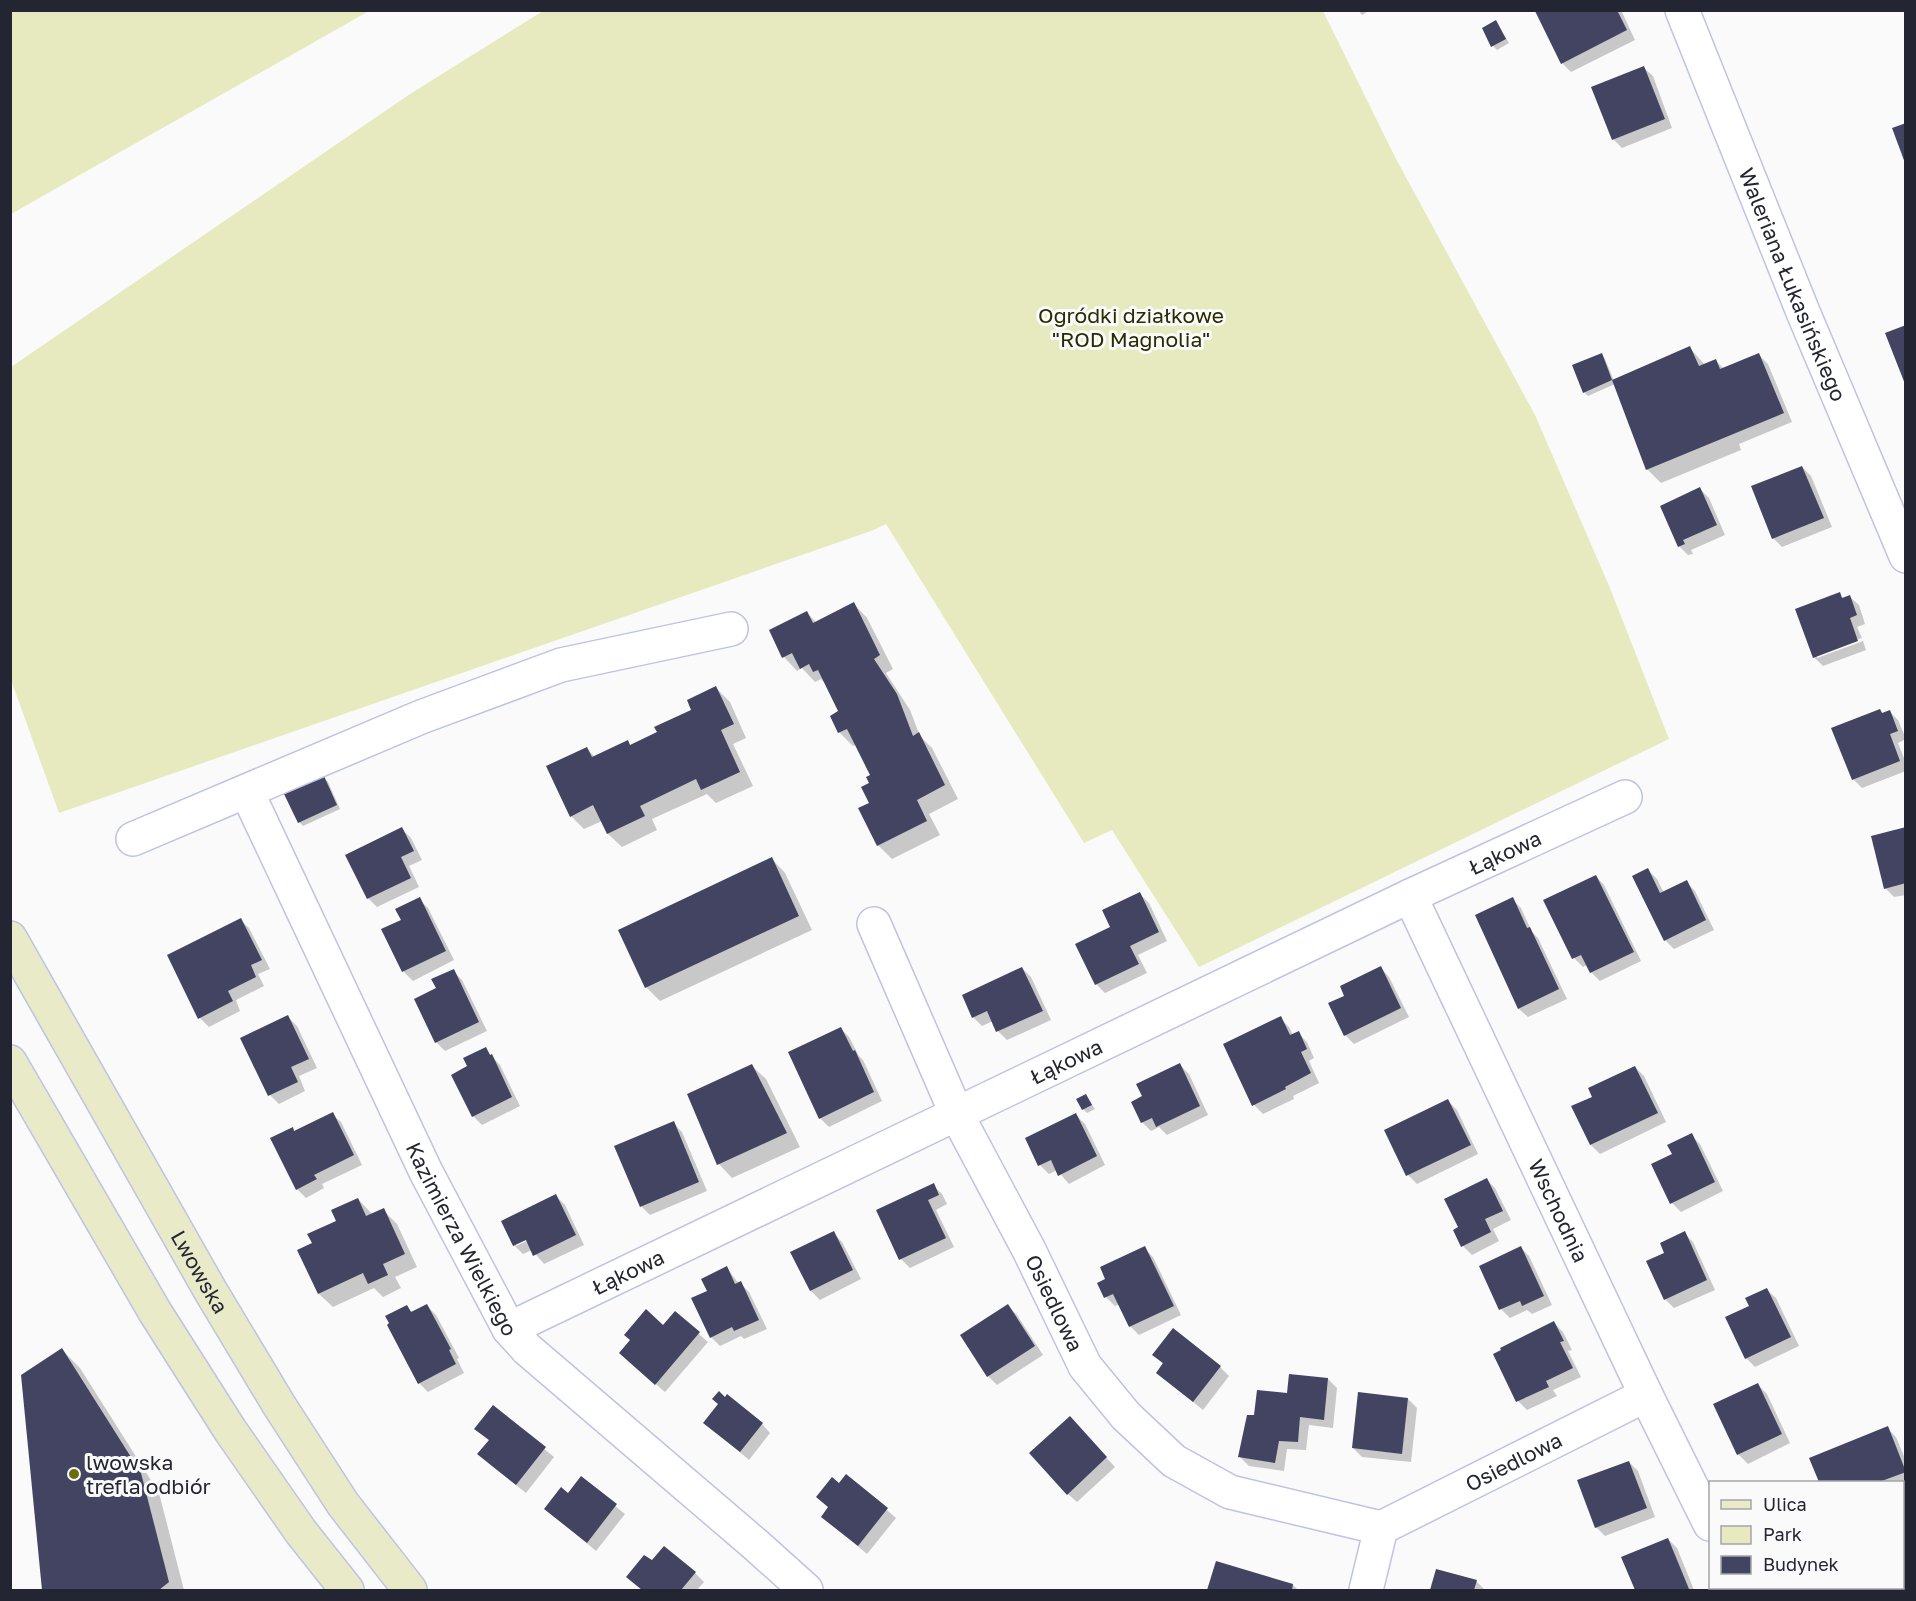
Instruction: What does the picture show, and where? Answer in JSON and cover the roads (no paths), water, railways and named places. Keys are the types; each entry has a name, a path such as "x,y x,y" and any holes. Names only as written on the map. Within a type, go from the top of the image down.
{"main road":[{"name":"Lwowska","path":"10,938 210,1290 279,1406 343,1504 410,1590"},
{"path":"10,1062 155,1312 205,1391 301,1532 346,1590"}],"street":[{"name":"Waleriana Łukasińskiego","path":"1682,10 1803,312 1905,556"},
{"path":"133,839 421,717 561,665 731,629"},
{"name":"Kazimierza Wielkiego","path":"247,792 426,1172 509,1329 527,1349 806,1590"},
{"name":"Łąkowa","path":"509,1329 1410,896 1625,797"},
{"name":"Wschodnia","path":"1410,896 1646,1395 1709,1522"},
{"name":"Osiedlowa","path":"874,924 957,1115 1029,1250 1085,1366 1126,1416 1174,1461 1230,1492 1381,1528 1646,1395"},
{"path":"1366,1590 1381,1528"}],"place":[{"name":"lwowska trefla odbiór","path":"74,1474"}],"park label":[{"name":"Ogródki działkowe \"ROD Magnolia\"","path":"1131,327"}]}
